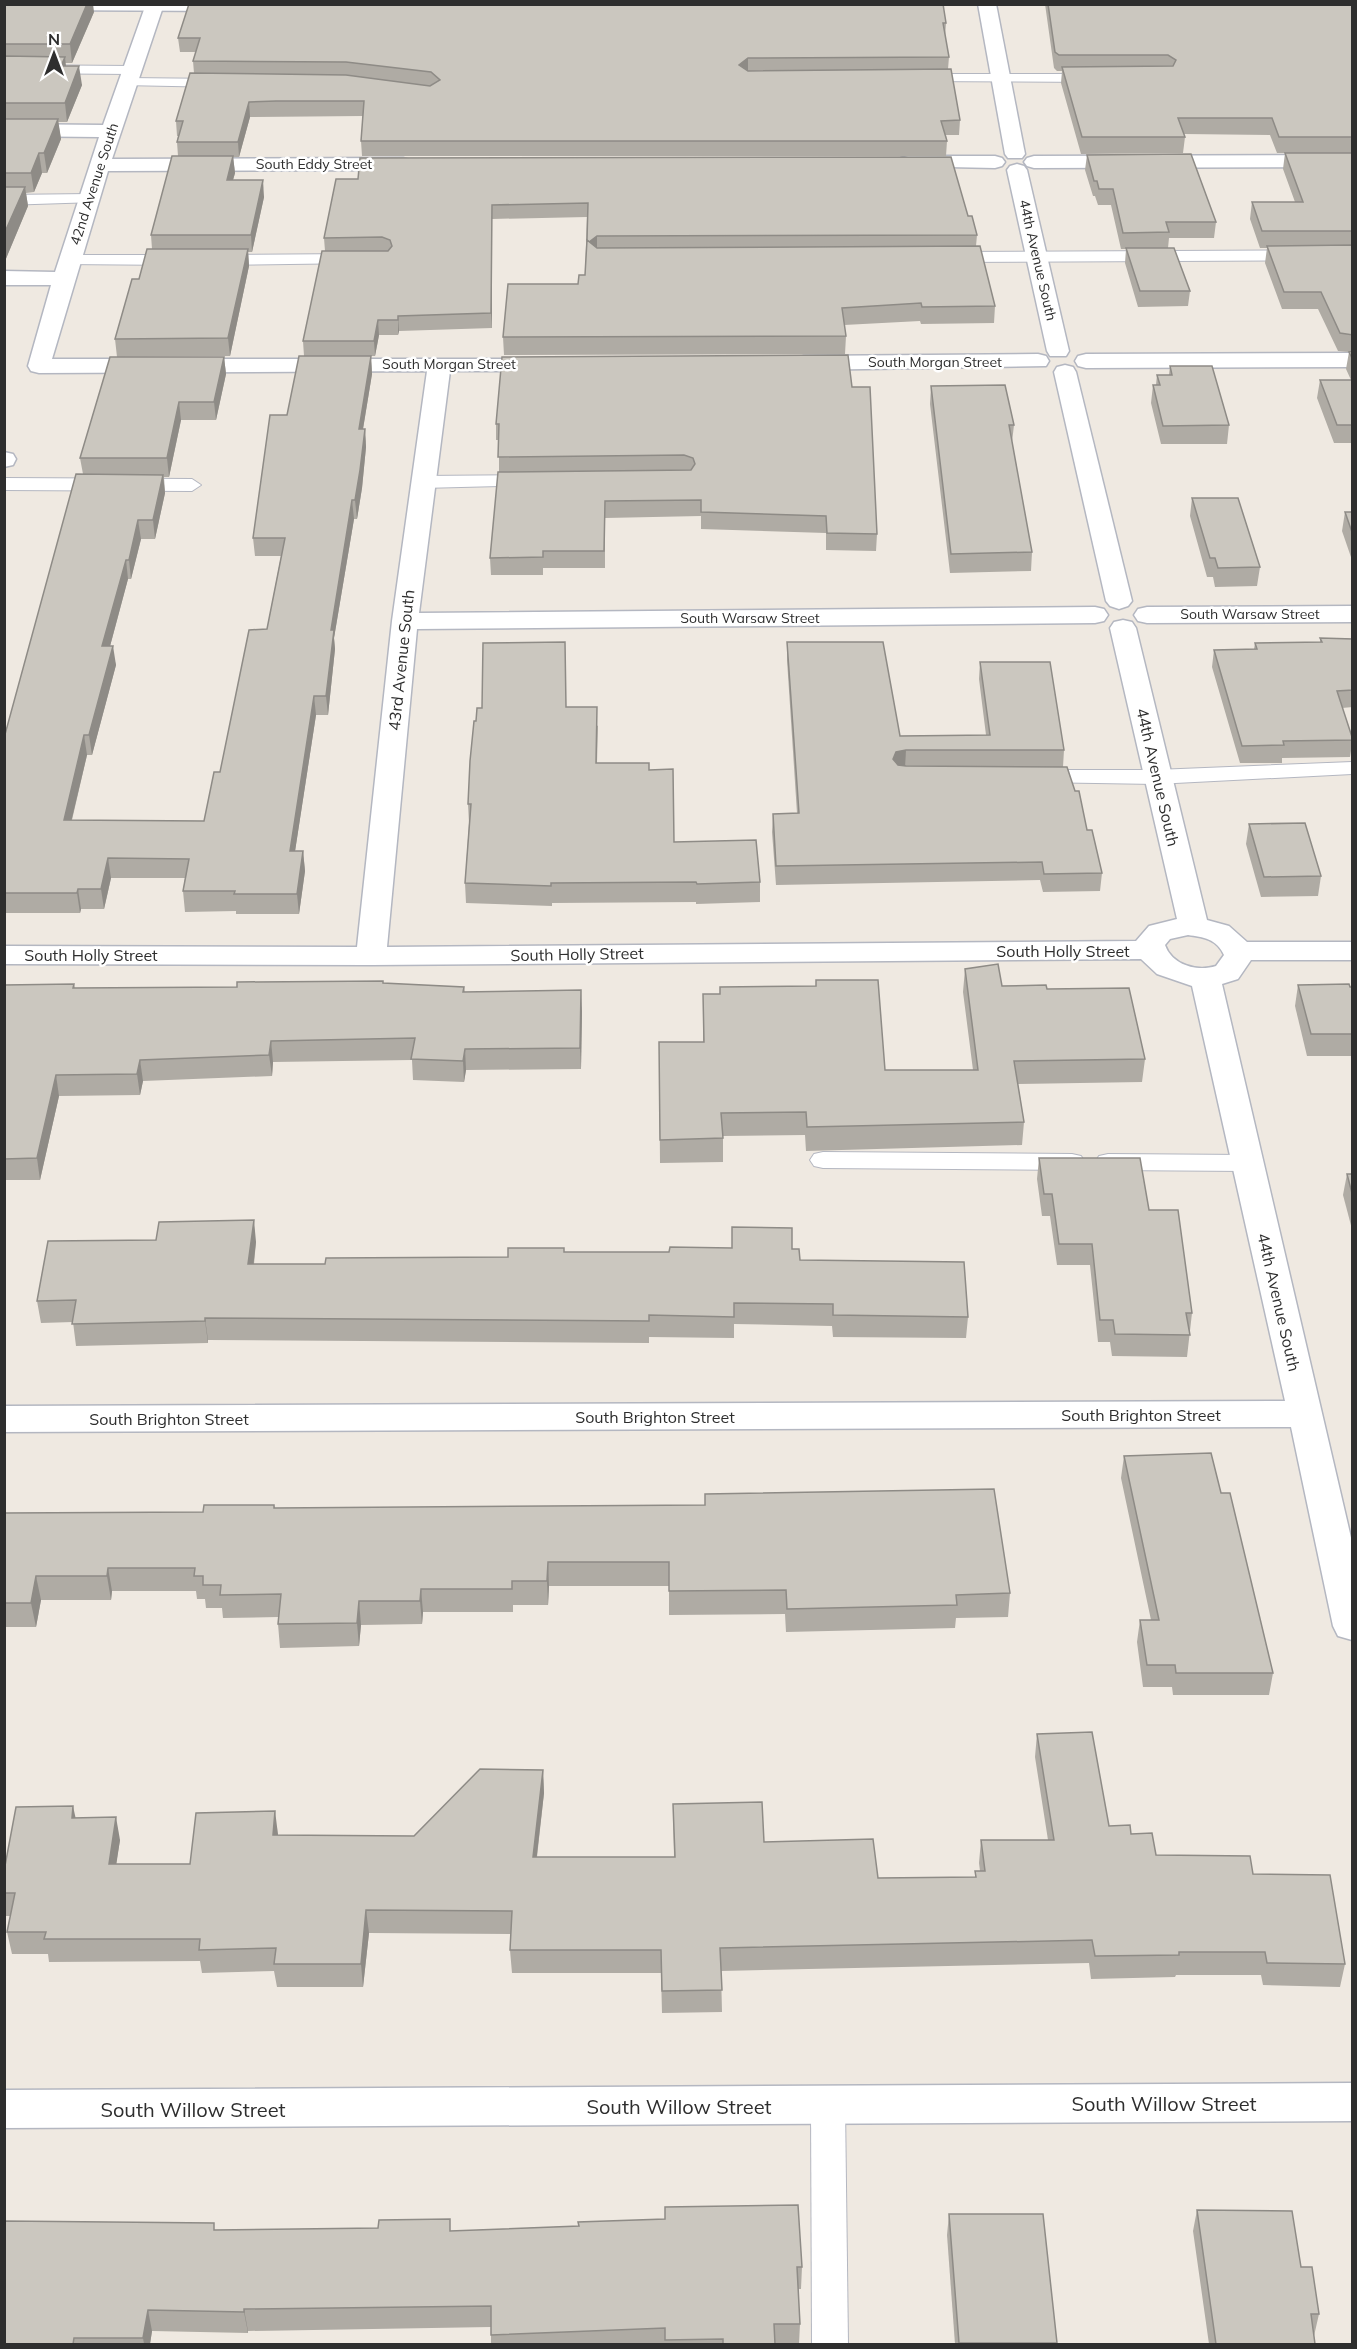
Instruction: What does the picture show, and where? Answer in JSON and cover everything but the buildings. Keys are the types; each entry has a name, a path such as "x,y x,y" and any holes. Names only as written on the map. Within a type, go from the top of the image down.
{"street":[{"path":"38,4 246,5"},
{"name":"44th Avenue South","path":"987,4 1001,78 1022,162 1038,256 1061,361 1130,615 1156,777 1194,927"},
{"name":"42nd Avenue South","path":"39,366 111,131 155,5"},
{"path":"4,130 111,131"},
{"path":"888,162 995,162 1000,156 1022,162 1353,161"},
{"name":"South Eddy Street","path":"102,165 423,164"},
{"path":"4,278 67,269"},
{"name":"South Morgan Street","path":"786,363 1038,361 1044,353 1061,361"},
{"path":"1061,361 1081,369 1086,361 1353,360"},
{"name":"43rd Avenue South","path":"371,956 405,621 438,364"},
{"name":"South Morgan Street","path":"39,366 570,364"},
{"name":"South Warsaw Street","path":"405,621 1095,615 1096,608 1101,605 1130,615 1353,614"},
{"path":"1173,927 1194,927 1222,934 1236,946 1236,963 1229,971 1205,977 1176,974 1156,962 1150,950 1154,938 1173,927"},
{"name":"South Holly Street","path":"4,955 371,956 1150,950"},
{"path":"1237,951 1353,951"},
{"name":"44th Avenue South","path":"1205,977 1353,1626"},
{"name":"South Brighton Street","path":"4,1419 1306,1414"},
{"name":"South Willow Street","path":"4,2109 1353,2102"}],"lane":[{"path":"4,69 240,83"},
{"path":"909,78 1107,78"},
{"path":"4,200 90,199"},
{"path":"930,257 1353,255"},
{"path":"67,269 371,259"},
{"path":"422,482 553,481"},
{"path":"4,484 192,485"},
{"path":"1013,776 1156,777 1353,768"},
{"path":"823,1160 1246,1162"},
{"path":"828,2104 830,2344"}]}
